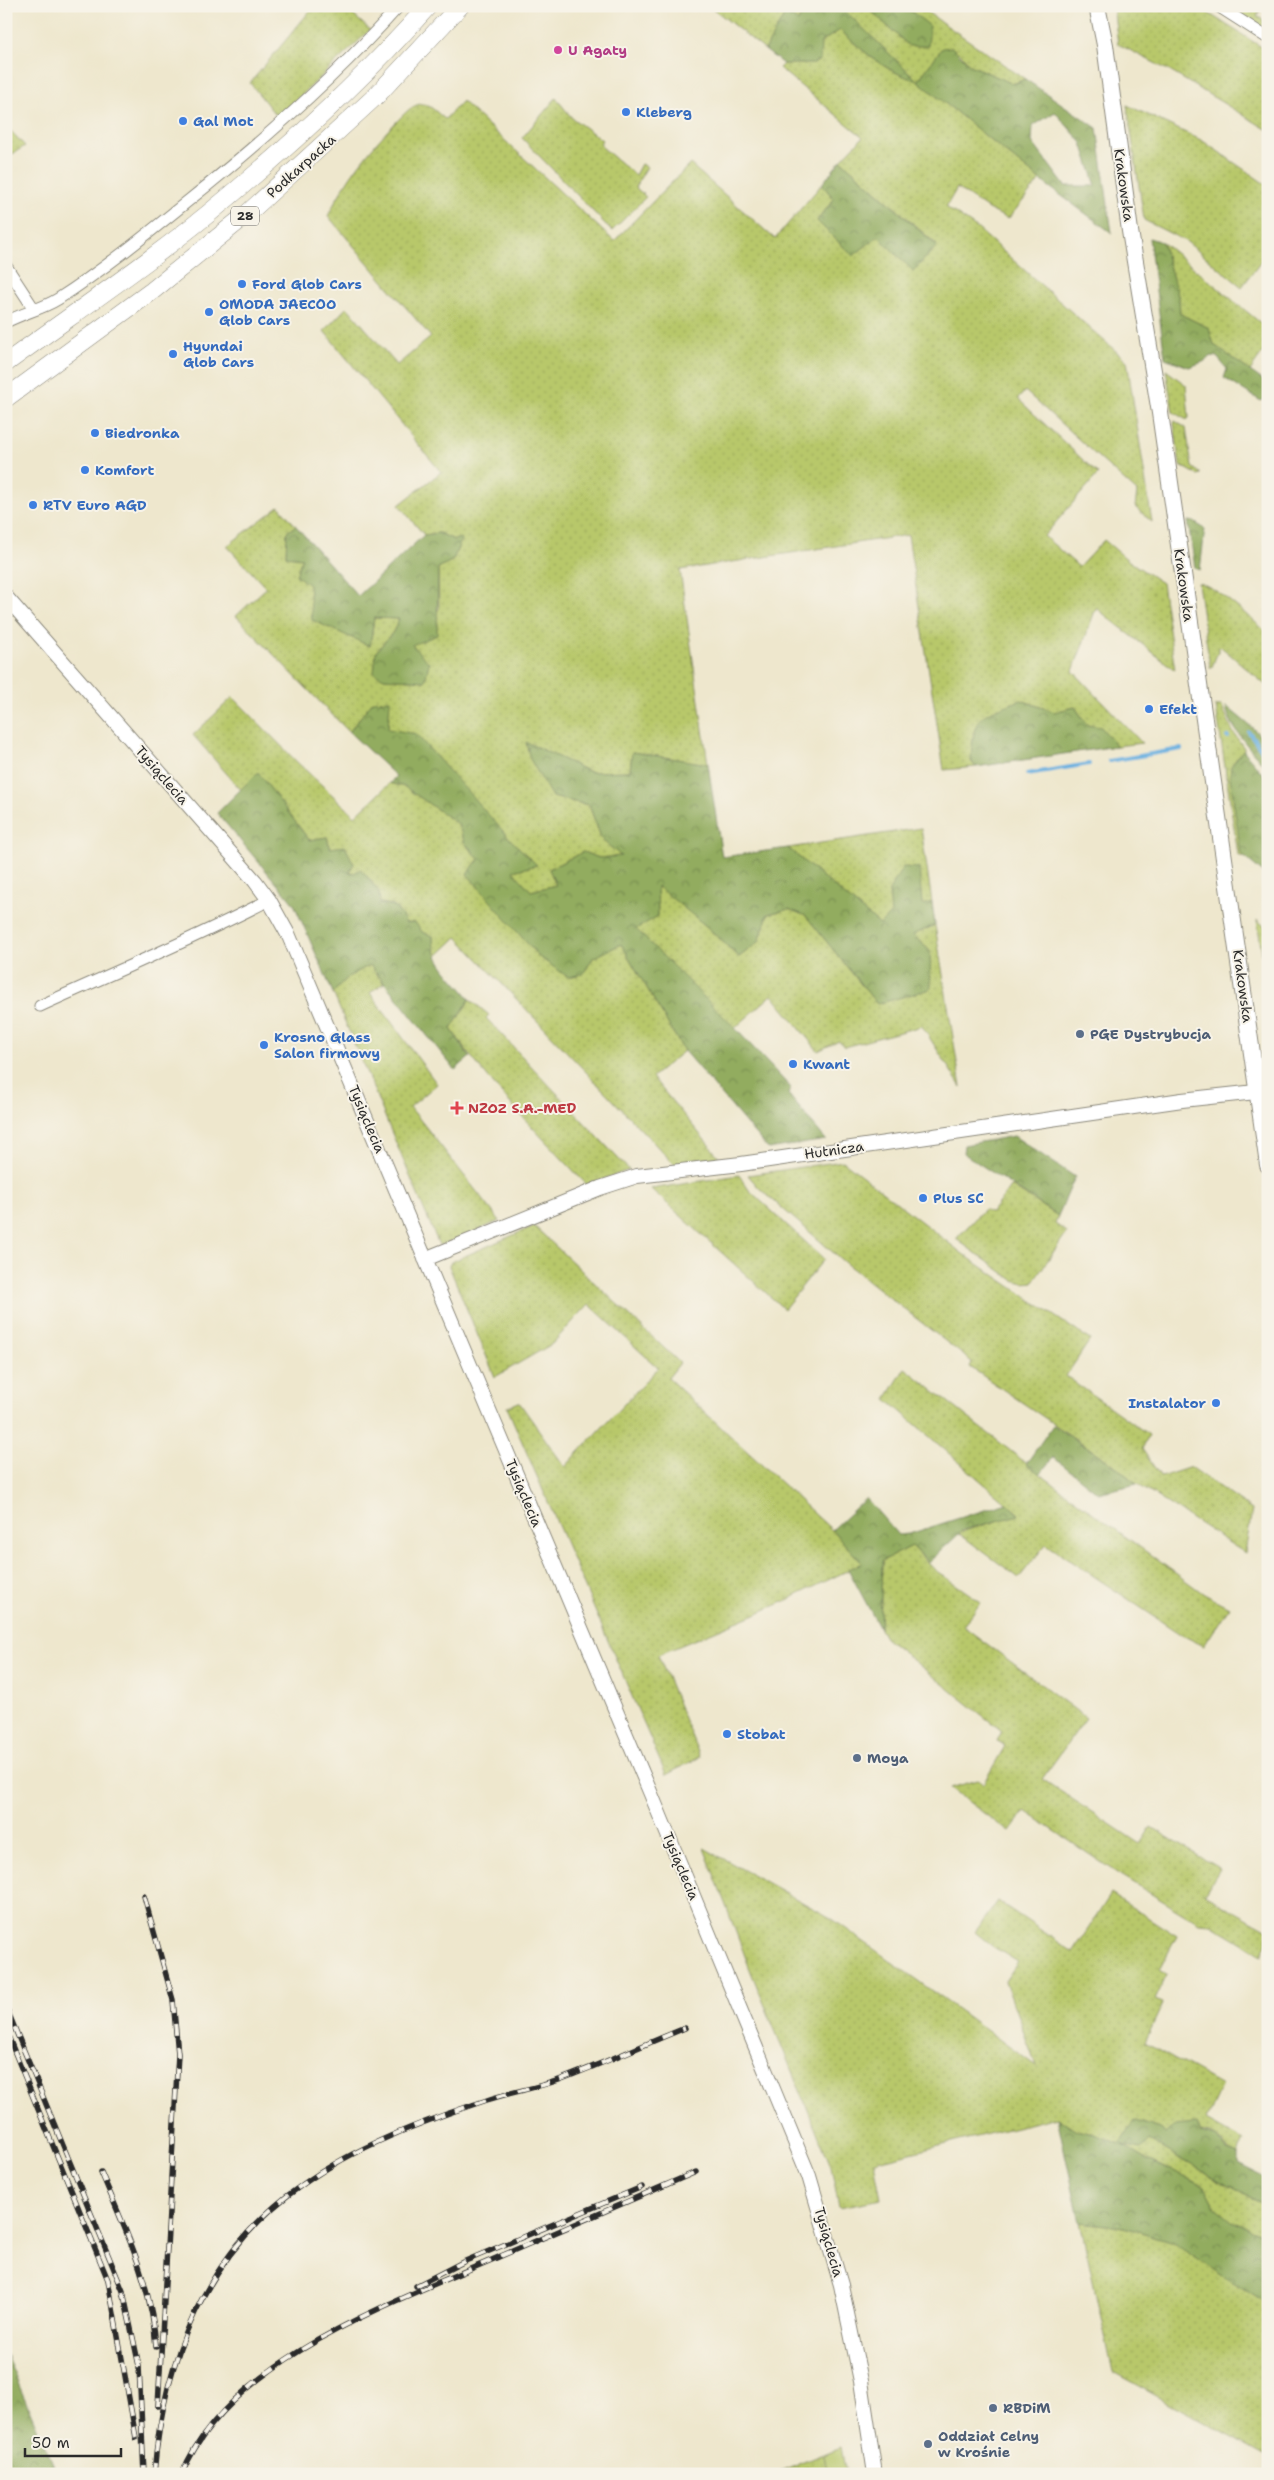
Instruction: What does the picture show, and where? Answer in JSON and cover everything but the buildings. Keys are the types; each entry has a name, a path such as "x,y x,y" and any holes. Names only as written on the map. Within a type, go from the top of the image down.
{"main road":[{"name":"Podkarpacka","path":"6,363 224,201 318,119 399,39 428,6"},
{"name":"Podkarpacka","path":"6,398 152,291 247,214 377,95 460,6"},
{"name":"Krakowska","path":"1097,6 1105,45 1130,230 1160,414 1268,1165"}],"street":[{"path":"6,322 56,300 120,254 242,158 286,120 345,64 399,6"},
{"path":"1218,6 1268,38"},
{"path":"6,266 34,309"},
{"name":"Tysiąclecia","path":"6,597 255,881 269,900 289,936 744,2016 809,2176 841,2285 876,2474"},
{"path":"40,1006 136,962 166,952 269,900"},
{"name":"Hutnicza","path":"426,1260 600,1188 637,1176 750,1162 1169,1102 1256,1092"}],"green space":[{"path":"314,6 343,6 370,30 278,118 250,83"},
{"path":"806,6 798,22 786,13 765,50 711,7"},
{"path":"806,6 850,6 845,11 918,81 886,67 840,30 821,42 820,60 813,64 783,64 765,50 786,12 798,22"},
{"path":"850,6 867,7 909,46 890,6 918,6 1025,79 1013,84 970,65 960,53 942,48 918,81 1040,180 1008,219 988,209 957,188 946,207 978,229 1127,361 1152,522 1135,507 1137,492 1025,391 1018,399 1098,474 1044,536 1079,567 1104,540 1129,561 1162,583 1175,670 1096,608 1073,671 1142,743 1117,746 1087,725 1075,707 1054,712 1021,700 971,761 976,767 944,770 908,535 680,570 708,764 632,752 630,771 590,772 526,743 552,797 589,805 602,840 622,856 599,858 583,852 549,869 556,885 531,891 512,871 537,865 388,729 373,701 349,732 236,616 266,588 227,546 279,506 296,526 287,532 286,556 303,558 310,585 313,620 370,646 374,618 400,619 393,632 376,652 384,678 425,681 412,645 439,609 438,568 453,560 461,539 454,540 439,533 424,535 399,505 441,472 324,331 347,307 397,365 431,337 328,216 359,164 388,130 412,107 425,104 445,119 462,101 614,241 690,164 775,239 822,184 834,199 817,221 853,256 878,236 913,271 937,245 841,160 863,137 779,68 783,64 813,64 821,42 840,30 866,53 885,66 917,80 845,11"},
{"path":"866,6 890,6 893,11 907,8 930,26 928,46 909,46"},
{"path":"1113,6 1197,6 1268,51 1268,130 1168,70 1118,44"},
{"path":"1223,6 1262,6 1257,16 1268,24 1268,35"},
{"path":"952,47 970,65 1013,84 1025,79 1097,128 1112,233 1040,180 918,81 942,48","holes":["1055,112 1082,143 1096,186 1065,186 1032,142 1033,126"]},
{"path":"556,98 572,118 602,140 600,143 603,148 635,175 641,164 647,167 635,187 646,197 612,231 522,138"},
{"path":"1127,105 1203,141 1268,186 1268,252 1242,287 1187,242 1144,220"},
{"path":"6,126 25,146 6,158"},
{"path":"841,160 937,246 913,271 878,236 853,256 817,221 834,199 822,184"},
{"path":"1149,238 1162,242 1179,299 1180,314 1209,328 1214,345 1268,384 1268,398 1261,401 1224,378 1227,369 1217,357 1212,356 1203,362 1189,367 1165,358"},
{"path":"1162,242 1268,329 1268,345 1250,371 1214,345 1209,328 1180,314 1179,299"},
{"path":"1166,370 1186,385 1189,418 1187,420 1173,412"},
{"path":"1175,421 1186,428 1192,467 1201,474 1198,475 1180,465"},
{"path":"1188,521 1194,522 1205,529 1200,570 1195,568"},
{"path":"296,526 358,596 424,535 439,533 454,540 462,538 453,560 438,568 437,635 412,645 429,663 425,681 384,678 374,673 376,652 393,632 399,619 374,618 370,646 312,620 309,585 296,575 302,558 286,556 287,532"},
{"path":"1198,583 1223,596 1268,633 1268,687 1220,646 1212,667 1210,667"},
{"path":"233,697 299,764 355,816 390,783 405,787 458,824 465,843 479,859 467,874 583,974 593,958 621,944 684,1051 652,1077 719,1157 674,1164 457,937 437,956 433,945 433,936 407,924 392,905 380,904 371,880 364,876 361,870 354,874 349,872 333,853 327,837 309,840 258,773 241,790 193,735"},
{"path":"390,700 388,729 416,734 511,840 537,865 513,871 531,891 556,885 549,869 583,852 599,858 621,856 602,840 589,805 552,797 530,759 526,742 590,772 630,771 632,752 708,764 722,857 788,848 880,925 891,913 889,891 903,867 919,868 922,905 932,902 935,925 913,935 930,951 931,989 877,1004 806,916 789,909 768,914 759,942 739,957 706,926 657,886 658,916 636,929 735,1028 791,1088 788,1094 826,1140 768,1149 684,1051 621,944 593,958 583,974 568,977 539,957 467,874 479,859 465,843 458,824 405,787 390,783 396,776 349,732 373,701"},
{"path":"1021,700 1054,712 1075,707 1087,725 1101,727 1117,746 976,767 971,761 972,745 974,733 981,719 995,710"},
{"path":"1216,706 1222,706 1233,732 1244,748 1241,854 1247,859 1238,855"},
{"path":"1226,706 1254,729 1268,745 1268,769 1236,731"},
{"path":"1243,750 1268,780 1268,877 1241,854 1230,777 1231,766"},
{"path":"258,772 309,840 327,837 330,848 345,846 354,864 349,872 354,873 361,869 379,892 380,904 393,906 399,911 406,923 415,922 422,932 433,936 436,954 441,963 470,999 451,1029 470,1057 455,1070 370,965 348,977 333,993 294,904 217,813"},
{"path":"921,828 932,902 922,906 889,891 892,913 880,925 788,848"},
{"path":"657,885 706,926 739,957 759,942 768,914 789,909 806,916 877,1004 913,935 935,925 961,1087 922,1026 844,1047 839,1041 818,1051 772,995 735,1028 635,929 658,916"},
{"path":"1257,920 1268,929 1268,986 1267,986"},
{"path":"370,965 384,983 370,993 437,1084 410,1107 500,1221 442,1245 439,1245 333,993 348,977"},
{"path":"470,999 489,1015 486,1018 629,1170 587,1185 534,1129 482,1070 451,1029"},
{"path":"1014,1136 1075,1177 1058,1216 963,1153 964,1145"},
{"path":"843,1161 963,1254 1090,1340 1066,1376 1149,1435 1142,1449 1161,1477 1191,1467 1252,1510 1245,1553 1137,1484 1114,1465 970,1367 972,1362 844,1262 759,1188 748,1175"},
{"path":"739,1175 749,1190 824,1259 784,1309 651,1189"},
{"path":"1011,1186 1058,1216 1055,1224 1067,1232 1033,1282 1023,1283 1013,1280 956,1239 984,1209 991,1213"},
{"path":"534,1226 680,1363 668,1378 832,1530 863,1563 779,1604 658,1655 700,1757 666,1775 507,1407 519,1402 565,1467 658,1368 589,1304 552,1344 495,1377 449,1266 451,1262"},
{"path":"905,1368 1040,1474 1204,1594 1229,1607 1204,1646 1180,1634 1046,1544 1019,1578 958,1533 1019,1514 886,1399"},
{"path":"1053,1425 1114,1465 1137,1484 1098,1493 1053,1457 1040,1474 1026,1464"},
{"path":"866,1498 898,1535 909,1534 1007,1503 1019,1515 963,1530 929,1562 912,1546 882,1561 880,1629 848,1569 862,1563 832,1530"},
{"path":"912,1546 935,1570 981,1602 963,1626 1086,1718 1042,1779 1140,1844 1151,1827 1220,1869 1204,1894 1268,1930 1268,1941 1262,1955 1211,1924 1199,1923 1120,1875 1025,1811 1009,1832 950,1788 978,1780 983,1784 1005,1746 997,1741 1002,1731 885,1638 880,1629 882,1561"},
{"path":"704,1848 831,1918 1036,2066 1005,1981 1018,1962 992,1946 975,1932 998,1901 1073,1952 1111,1894 1177,1936 1159,1970 1167,1975 1155,2000 1163,2003 1145,2042 1222,2085 1206,2120 1244,2141 1238,2155 1227,2150 1211,2134 1194,2132 1174,2134 1149,2141 1236,2190 1266,2203 1268,2200 1268,2237 1231,2221 1215,2207 1204,2186 1147,2160 1120,2144 1098,2135 1076,2130 1057,2117 874,2162 881,2199 839,2207 831,2166 751,1972"},
{"path":"1057,2117 1076,2130 1098,2135 1120,2144 1134,2120 1163,2130 1166,2134 1175,2126 1196,2124 1200,2133 1216,2137 1227,2151 1238,2155 1238,2164 1268,2179 1266,2203 1236,2190 1149,2141 1142,2149 1122,2145 1147,2160 1204,2186 1215,2207 1232,2221 1268,2237 1268,2305 1173,2242 1125,2227 1080,2222"},
{"path":"1080,2222 1125,2227 1174,2242 1268,2305 1268,2457 1113,2372"},
{"path":"6,2355 57,2474 6,2474"},
{"path":"841,2447 846,2474 828,2474 824,2454"},
{"path":"824,2454 828,2474 775,2474"}],"waterway":[{"path":"1249,732 1268,759"},
{"path":"1109,761 1181,749"},
{"path":"1027,774 1089,764"}],"railway":[{"path":"144,1896 173,2000 178,2054 158,2406"},
{"path":"6,2007 123,2291 139,2366 144,2474"},
{"path":"154,2474 167,2390 179,2350 195,2312 215,2276 240,2242 268,2212 323,2171 391,2136 487,2100 559,2080 685,2028"},
{"path":"6,2031 108,2280 136,2438"},
{"path":"101,2172 128,2236 143,2279 149,2301 156,2347"},
{"path":"182,2474 204,2434 235,2399 273,2368 316,2341 408,2295 696,2172"},
{"path":"416,2286 463,2262 642,2187"}],"place":[{"name":"U Agaty","path":"558,50"},
{"name":"Kleberg","path":"626,112"},
{"name":"Gal Mot","path":"183,121"},
{"name":"Ford Glob Cars","path":"242,284"},
{"name":"OMODA JAECOO Glob Cars","path":"209,312"},
{"name":"Hyundai Glob Cars","path":"173,354"},
{"name":"Biedronka","path":"95,433"},
{"name":"Komfort","path":"85,470"},
{"name":"RTV Euro AGD","path":"33,505"},
{"name":"Efekt","path":"1149,709"},
{"name":"PGE Dystrybucja","path":"1080,1034"},
{"name":"Krosno Glass Salon firmowy","path":"264,1045"},
{"name":"Kwant","path":"793,1064"},
{"name":"NZOZ S.A.-MED","path":"457,1108"},
{"name":"Plus SC","path":"923,1198"},
{"name":"Instalator","path":"1216,1403"},
{"name":"Stobat","path":"727,1734"},
{"name":"Moya","path":"857,1758"},
{"name":"RBDiM","path":"993,2408"},
{"name":"Oddział Celny w Krośnie","path":"928,2444"}]}
